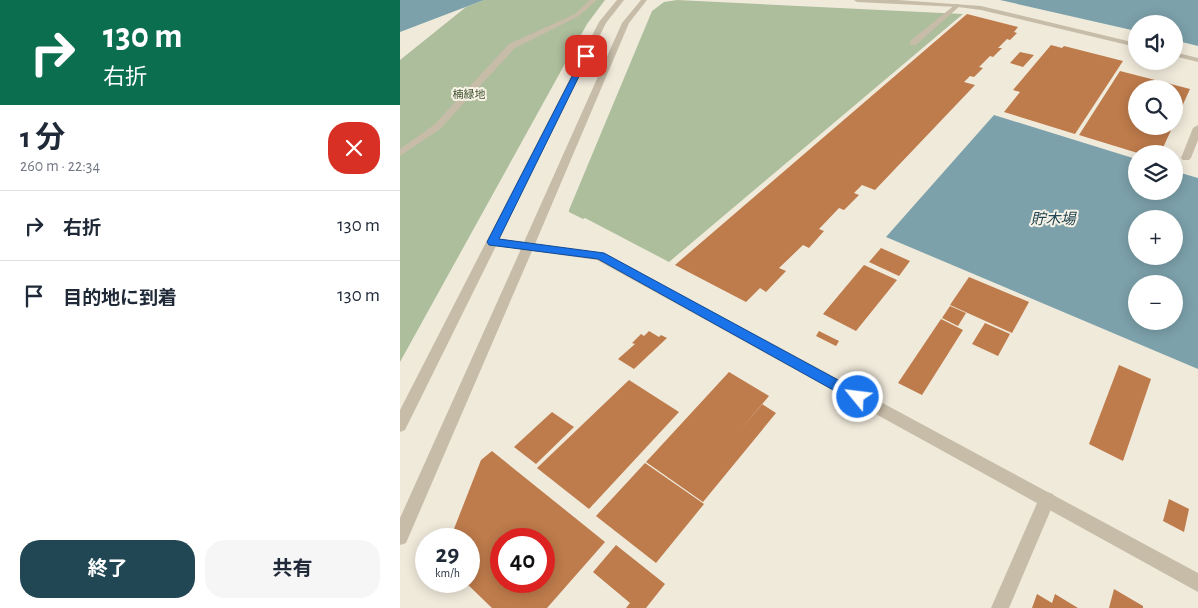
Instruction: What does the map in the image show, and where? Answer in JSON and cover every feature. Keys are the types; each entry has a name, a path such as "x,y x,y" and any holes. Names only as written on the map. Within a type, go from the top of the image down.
{"street":[{"path":"400,153 437,127 512,46 577,15 594,0"},
{"path":"400,425 603,22 621,0"},
{"path":"400,537 626,23 644,0"},
{"path":"857,0 958,5 981,8 1128,43"},
{"path":"913,43 958,5"},
{"path":"1183,56 1198,60"},
{"path":"1186,158 1198,128"},
{"path":"493,242 600,256 1198,583"},
{"path":"1000,608 1047,500"}],"green space":[{"name":"楠緑地","path":"484,0 605,0 587,24 400,362 400,60 466,7"},
{"path":"677,0 963,14 669,262 585,218 583,219 569,212 569,210 652,11 664,2"}],"water":[{"path":"400,0 484,0 400,32"},
{"path":"1000,0 1198,0 1198,46 1183,42 1183,15 1128,15 1128,29"},
{"name":"貯木場","path":"994,115 1128,157 1128,200 1183,200 1183,174 1198,178 1198,369 886,237"}],"building":[{"path":"967,14 1018,27 1014,32 1017,33 1010,40 1007,39 998,48 1002,48 993,57 990,56 979,67 983,68 974,77 970,76 964,82 975,85 875,190 862,185 854,193 859,195 844,210 839,208 819,229 824,231 809,248 803,245 779,268 786,271 766,292 760,288 746,302 675,265"},
{"path":"1051,45 1062,48 1064,46 1123,61 1075,134 1004,112 1020,92 1013,90"},
{"path":"1020,52 1034,55 1023,67 1010,63"},
{"path":"1120,71 1155,80 1128,80 1128,135 1169,135 1164,145 1128,145 1128,150 1079,135"},
{"path":"1183,87 1190,89 1183,104"},
{"path":"881,248 910,261 899,276 869,262"},
{"path":"864,265 897,280 856,331 823,314"},
{"path":"969,277 1029,302 1012,333 950,305"},
{"path":"950,306 966,313 958,326 942,318"},
{"path":"941,319 963,330 922,395 898,383"},
{"path":"985,323 1010,334 998,356 972,344"},
{"path":"649,331 659,337 661,335 667,338 634,369 618,359 635,344 632,343 641,334 644,336"},
{"path":"819,331 839,341 836,346 816,336"},
{"path":"1119,365 1151,379 1123,461 1089,444"},
{"path":"729,372 769,396 762,404 776,413 703,502 646,462"},
{"path":"629,380 679,412 589,509 537,468"},
{"path":"552,412 574,427 536,464 514,447"},
{"path":"492,451 605,542 547,608 492,608 476,593 480,593 480,528 454,528 481,460"},
{"path":"645,463 704,504 656,563 596,516"},
{"path":"1169,499 1189,509 1184,532 1163,521"},
{"path":"616,545 665,584 646,608 626,608 630,603 593,572"},
{"path":"1114,589 1143,606 1143,608 1109,608"},
{"path":"1037,594 1052,603 1055,594 1078,608 1032,608"}],"route":[{"path":"586,56 493,242 600,256 858,397"}]}
